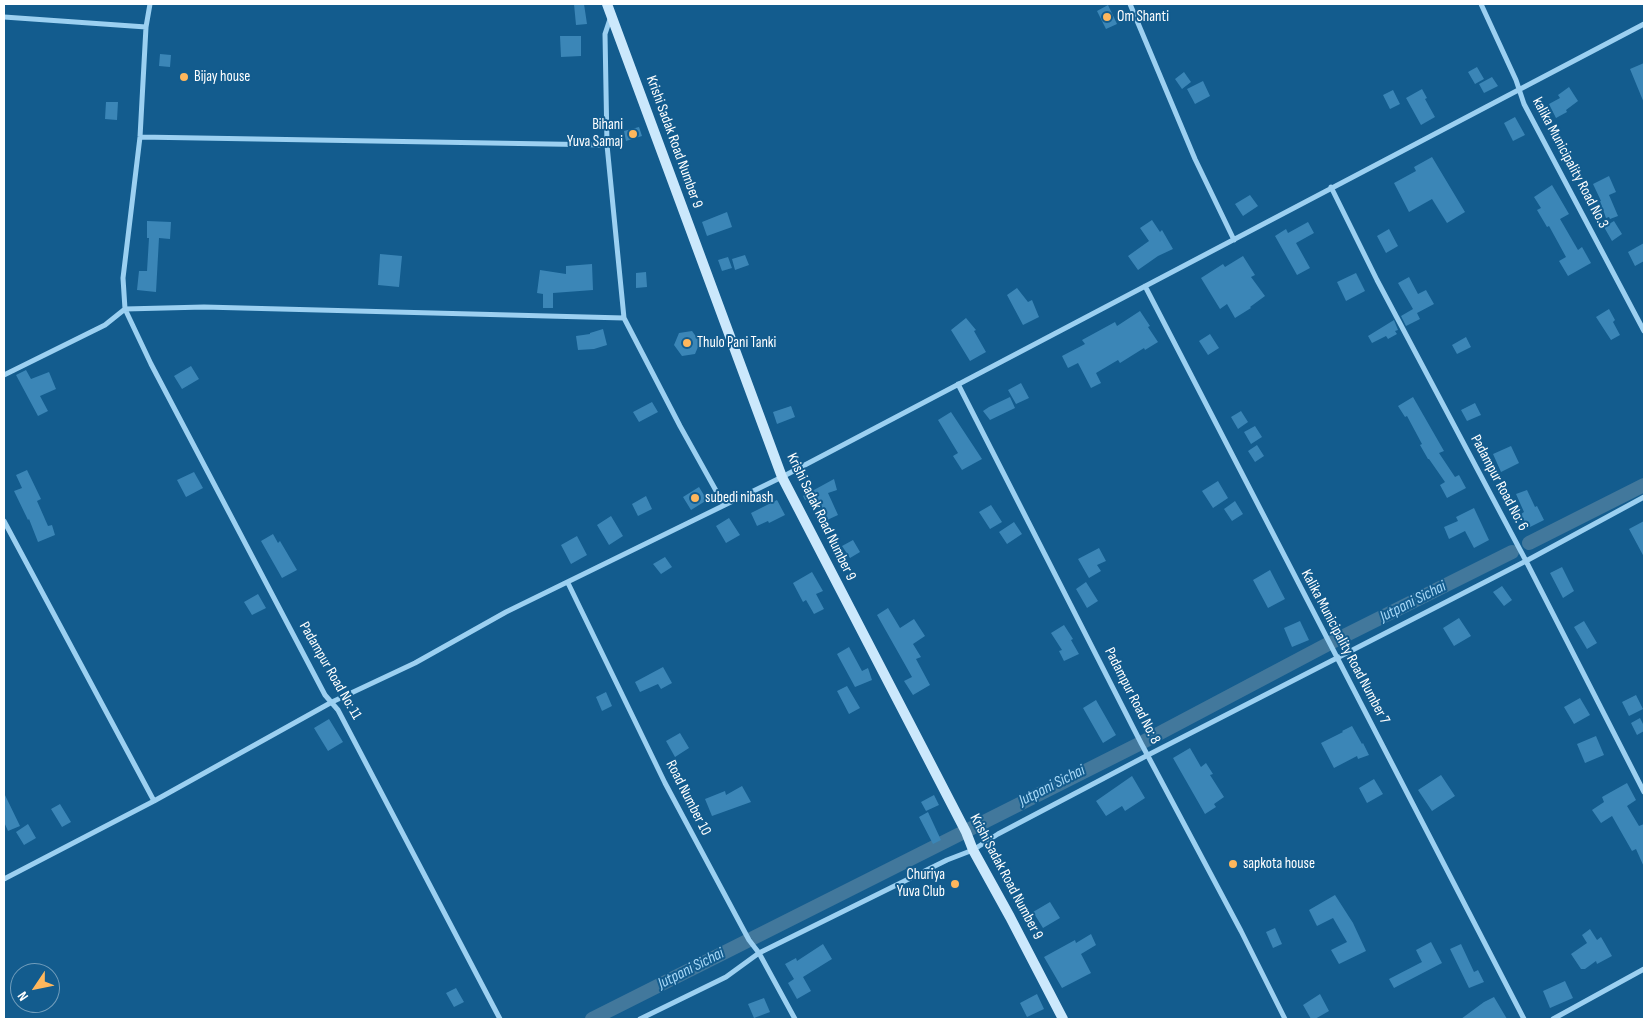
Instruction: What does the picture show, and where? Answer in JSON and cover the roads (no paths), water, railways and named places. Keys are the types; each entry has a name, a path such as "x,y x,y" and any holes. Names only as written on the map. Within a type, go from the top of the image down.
{"street":[{"path":"125,309 122,278 140,137 146,27 150,4"},
{"name":"Krishi Sadak Road Number 9","path":"607,4 782,477 966,832 973,850 1010,917 1062,1019"},
{"path":"1130,4 1195,159 1234,240"},
{"name":"kalika Municipality Road No.3","path":"1481,4 1524,104 1644,331"},
{"path":"611,16 605,34 607,145 624,318 724,506"},
{"path":"4,17 146,27"},
{"path":"4,879 154,801 332,702 415,663 506,612 782,477 1644,24"},
{"path":"140,137 607,145"},
{"name":"Padampur Road No: 6","path":"1331,187 1377,280 1526,561 1644,792"},
{"name":"Kalika Municipality Road Number 7","path":"1145,286 1524,1019"},
{"path":"4,376 105,325 125,309 204,307 624,318"},
{"name":"Padampur Road No: 11","path":"125,309 164,390 326,695 338,710 500,1019"},
{"name":"Padampur Road No: 8","path":"958,384 996,463 1285,1019"},
{"path":"640,1019 726,977 759,954 947,860 973,850 998,834 1148,755 1526,561 1644,497"},
{"path":"4,521 154,801"},
{"name":"Road Number 10","path":"568,583 665,783 749,940 759,954 795,1019"},
{"path":"1552,1019 1644,969"}],"waterway":[{"name":"Jutpani Sichai","path":"1529,543 1644,485"},
{"name":"Jutpani Sichai","path":"592,1019 1141,743 1330,643 1512,552"}],"place":[{"name":"Om Shanti","path":"1107,17"},
{"name":"Bijay house","path":"184,77"},
{"name":"Bihani Yuva Samaj","path":"633,134"},
{"name":"Thulo Pani Tanki","path":"687,343"},
{"name":"subedi nibash","path":"695,498"},
{"name":"sapkota house","path":"1233,864"},
{"name":"Churiya Yuva Club","path":"955,884"}]}
